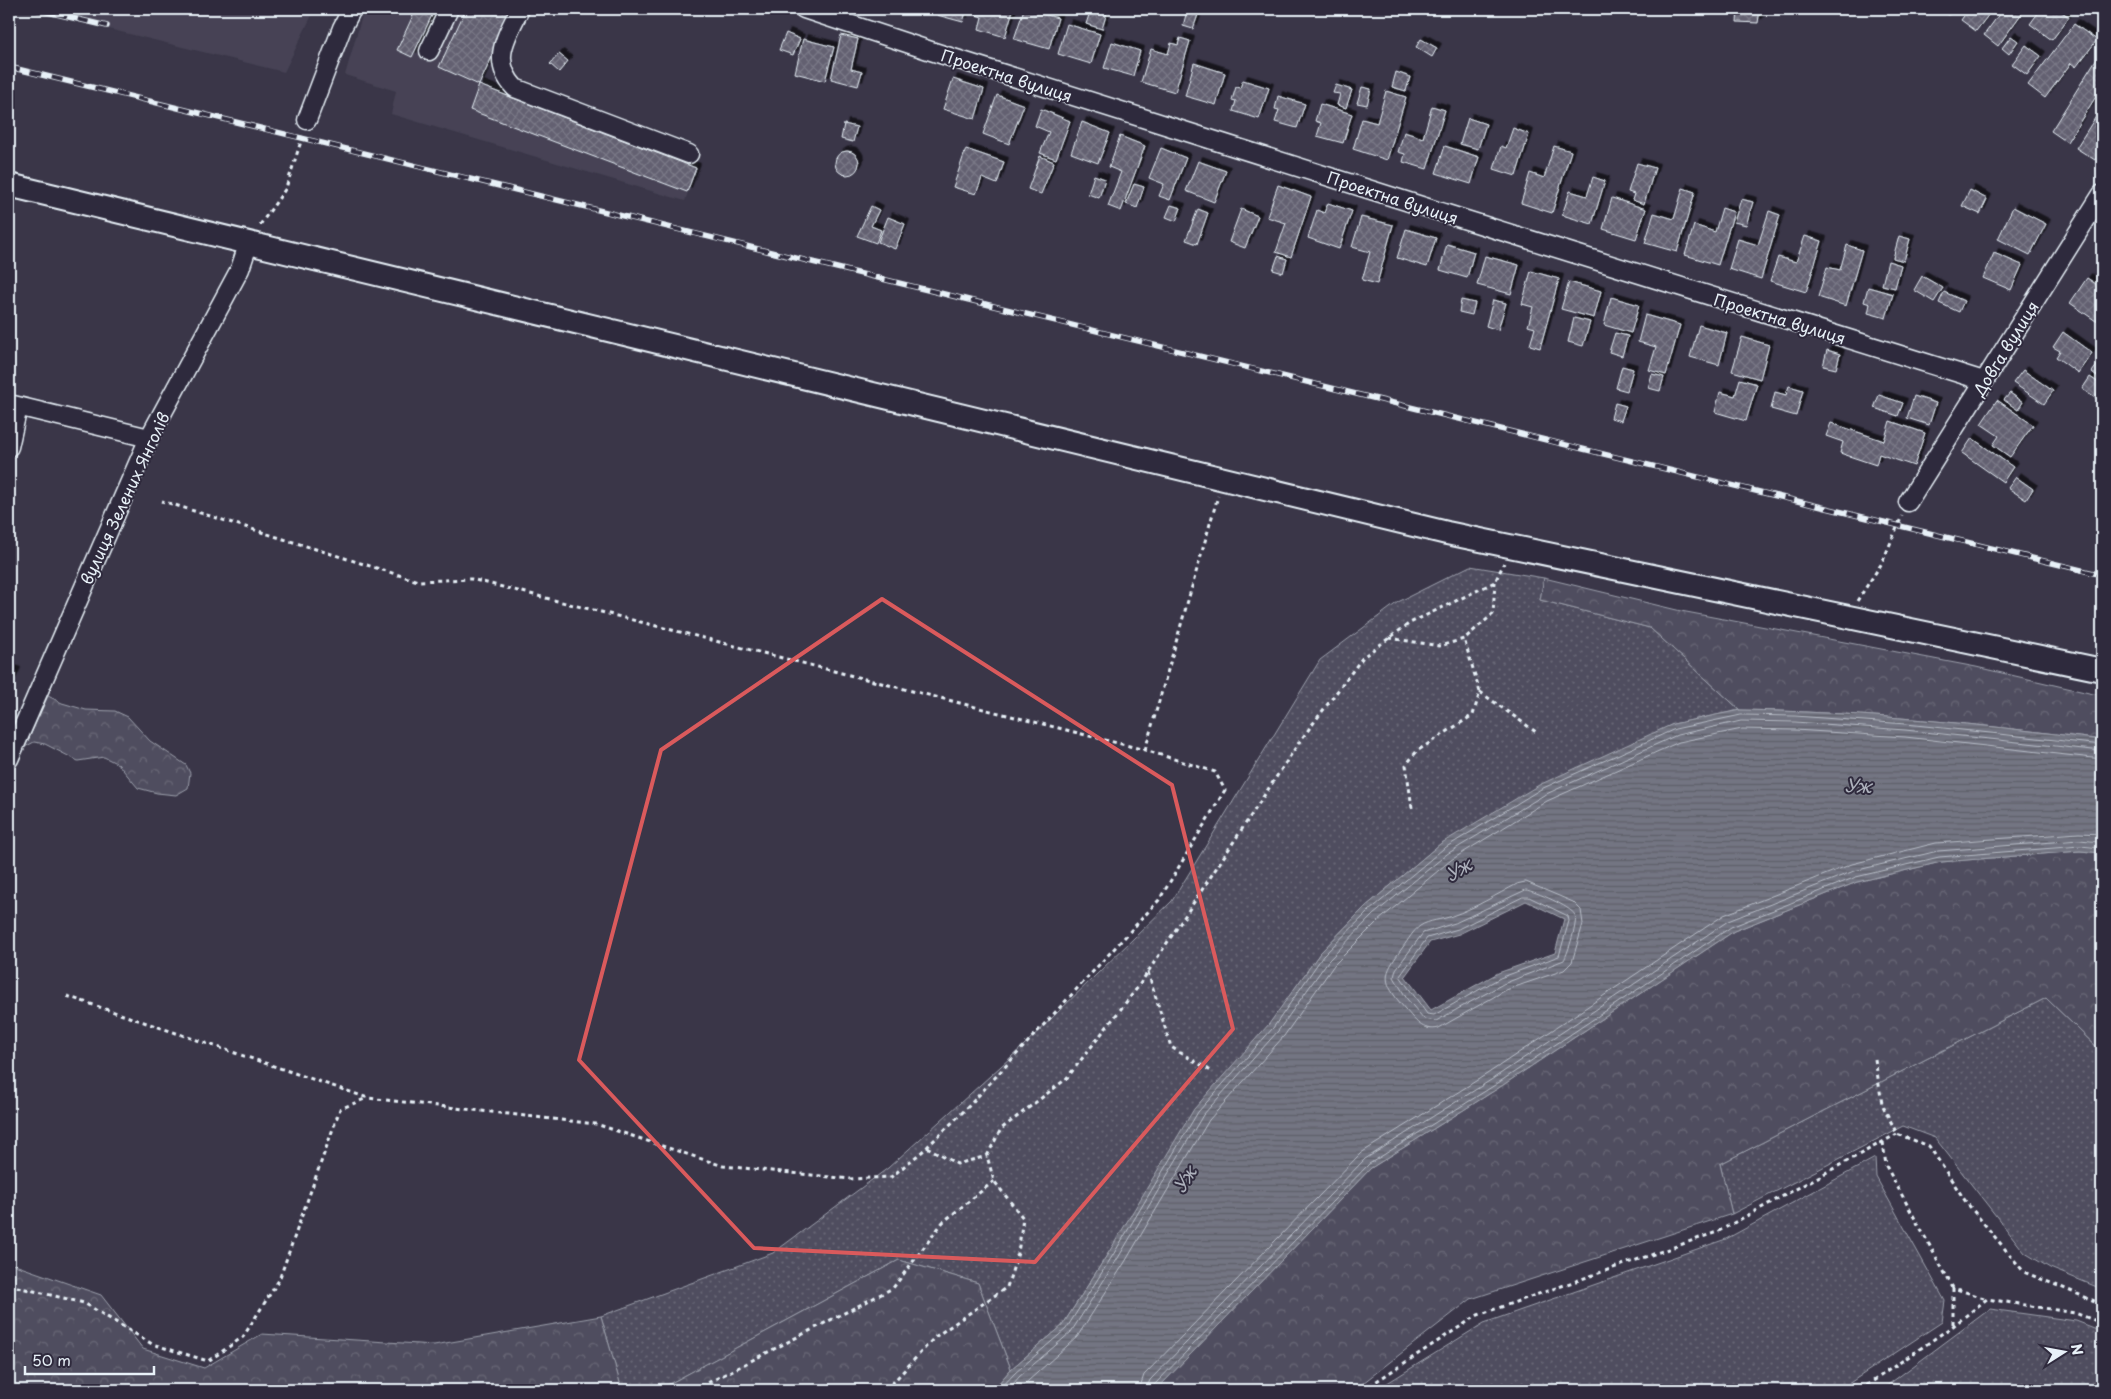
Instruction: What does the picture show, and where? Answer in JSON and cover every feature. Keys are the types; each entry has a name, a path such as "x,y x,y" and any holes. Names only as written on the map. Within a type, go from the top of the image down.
{"main road":[{"path":"9,185 1446,533 2102,670"}],"street":[{"path":"307,120 342,28 352,9"},
{"path":"429,51 449,9"},
{"path":"520,9 505,39 502,56 502,70 515,88 689,154"},
{"name":"Проектна вулиця","path":"804,9 826,12 931,51 1400,200 1984,381"},
{"name":"Довга вулиця","path":"1908,502 2102,194"},
{"name":"вулиця Зелених Янголів","path":"9,759 149,438 240,269 249,242"},
{"path":"9,447 13,405 149,438"}],"path":[{"path":"249,242 286,188 307,120"},
{"path":"1144,750 1223,478"},
{"path":"67,996 368,1098 596,1124 723,1166 850,1179 891,1177 927,1147 966,1109 1159,900 1225,790 1215,772 1144,750 472,579 418,581 162,501"},
{"path":"1846,617 1882,563 1908,502"},
{"path":"1389,638 1440,646 1464,640 1493,614 1495,582 1512,546"},
{"path":"886,1390 935,1337 1007,1287 1018,1252 1023,1218 994,1181 987,1156 1001,1130 1066,1079 1148,972 1300,741 1363,657 1410,623 1495,582"},
{"path":"1412,808 1406,765 1417,751 1473,715 1480,692 1464,640"},
{"path":"1480,692 1536,732"},
{"path":"1148,972 1171,1047 1211,1071"},
{"path":"1876,1059 1882,1104 1897,1134 1929,1146 1966,1202 2024,1272 2102,1304"},
{"path":"9,1285 84,1303 152,1344 208,1361 243,1337 279,1280 340,1109 368,1098"},
{"path":"1363,1390 1478,1315 1717,1232 1897,1134"},
{"path":"1883,1142 1886,1166 1953,1288 1953,1326"},
{"path":"927,1147 957,1164 987,1156"},
{"path":"694,1390 892,1288 943,1222 994,1181"},
{"path":"1953,1288 1987,1299 2075,1313 2102,1323"},
{"path":"1860,1390 1953,1326 1987,1299"}],"highlighted area":[{"path":"882,599 1172,785 1233,1029 1035,1262 754,1248 579,1060 661,750"}],"shaded area":[{"path":"27,9 315,9 284,72"},
{"path":"364,9 516,9 483,81 698,163 685,201 391,114 396,91 345,75"}],"green space":[{"path":"1470,566 1544,578 1540,600 1650,628 1740,710 1673,724 1440,844 1365,907 1320,953 1109,1252 1062,1326 1011,1369 978,1283 899,1260 658,1390 622,1390 601,1316 773,1253 888,1168 1021,1048 1172,901 1320,660 1398,602"},
{"path":"1544,578 1681,611 1976,667 2102,696 2102,740 1921,720 1831,713 1740,710 1650,628 1540,600"},
{"path":"48,696 62,703 86,710 115,711 128,717 150,741 186,765 190,773 188,788 176,795 157,793 138,788 118,764 104,757 78,761 45,744 34,742 25,747"},
{"path":"2080,851 2102,853 2102,1052 2046,998 1720,1164 1732,1214 1471,1299 1354,1390 1156,1390 1371,1168 1497,1089 1734,931 1857,882 1941,862"},
{"path":"2046,998 2102,1052 2102,1289 2050,1268 2025,1253 1935,1138 1903,1126 1732,1214 1720,1164"},
{"path":"1875,1158 1876,1177 1945,1301 1942,1322 1839,1390 1376,1390 1484,1323 1726,1239"},
{"path":"899,1260 978,1283 1011,1369 993,1390 658,1390"},
{"path":"9,1263 101,1295 143,1349 204,1368 262,1334 434,1345 601,1316 622,1390 9,1390"},
{"path":"1990,1309 2076,1321 2102,1331 2102,1390 1881,1390"}],"water":[{"name":"Уж","path":"1740,710 1785,711 1921,720 2102,740 2102,853 2080,851 1941,862 1857,882 1734,931 1497,1089 1371,1168 1156,1390 993,1390 1011,1369 1062,1326 1109,1252 1194,1109 1269,1024 1320,953 1365,907 1440,844 1539,785 1673,724","holes":["1526,901 1564,919 1555,953 1498,973 1431,1010 1405,976 1430,942 1459,934"]}],"building":[{"path":"416,9 435,9 412,57 397,50"},
{"path":"466,9 514,9 479,85 439,67"},
{"path":"938,9 967,9 963,22 937,15"},
{"path":"978,9 1013,10 1005,37 979,29 982,17 976,15"},
{"path":"1024,9 1058,18 1049,49 1014,39"},
{"path":"1091,9 1108,9 1102,29 1086,24"},
{"path":"1184,9 1200,9 1193,29 1183,26 1187,11"},
{"path":"1738,9 1760,9 1758,23 1737,22"},
{"path":"1940,9 1953,9 1949,15"},
{"path":"1969,9 1993,9 1976,31 1961,20"},
{"path":"2003,9 2025,9 1998,46 1984,35"},
{"path":"2041,9 2058,9 2069,17 2052,40 2030,24"},
{"path":"1067,24 1100,34 1091,64 1058,54"},
{"path":"2074,24 2097,40 2076,67 2071,63 2045,98 2028,85"},
{"path":"786,33 800,39 793,55 779,50"},
{"path":"841,35 858,39 851,69 862,72 858,86 831,79"},
{"path":"2011,36 2018,41 2009,54 2002,48"},
{"path":"1180,38 1190,41 1175,92 1141,82 1151,49 1168,54 1171,43 1178,45"},
{"path":"803,39 834,47 825,81 795,73"},
{"path":"1421,39 1437,48 1432,57 1416,47"},
{"path":"1112,42 1140,51 1133,76 1104,68"},
{"path":"2026,45 2041,56 2027,75 2012,64"},
{"path":"2102,50 2102,87 2067,142 2051,131"},
{"path":"559,54 568,61 559,72 550,64"},
{"path":"1194,63 1225,73 1216,105 1185,96"},
{"path":"1396,72 1410,77 1406,91 1392,87"},
{"path":"953,79 984,89 975,119 943,109"},
{"path":"1243,80 1269,88 1259,119 1233,111 1236,101 1232,100 1236,87 1240,88"},
{"path":"479,85 696,168 687,192 470,110"},
{"path":"1336,85 1352,90 1346,108 1337,105 1340,94 1333,93"},
{"path":"1362,87 1371,89 1367,105 1357,103"},
{"path":"1386,91 1406,97 1387,160 1353,149 1362,119 1377,123"},
{"path":"997,95 1024,105 1009,144 983,134"},
{"path":"1278,96 1305,104 1297,128 1275,122 1279,110 1275,109"},
{"path":"1320,104 1352,114 1343,143 1317,136 1321,123 1315,121"},
{"path":"1432,106 1445,110 1427,169 1403,162 1405,154 1398,152 1404,132 1423,138"},
{"path":"2102,107 2102,148 2095,160 2076,148"},
{"path":"1041,109 1070,121 1056,159 1040,153 1049,132 1035,126"},
{"path":"1468,118 1486,124 1478,149 1460,144"},
{"path":"1082,122 1110,133 1098,163 1071,153"},
{"path":"844,124 857,127 853,142 841,139"},
{"path":"1513,128 1529,134 1516,176 1494,169 1501,146 1506,148"},
{"path":"1120,136 1145,146 1121,211 1108,206 1121,172 1109,167"},
{"path":"1445,146 1479,157 1471,184 1436,173"},
{"path":"1554,146 1571,151 1552,213 1521,203 1530,173 1544,178"},
{"path":"1161,148 1186,158 1170,200 1159,196 1164,184 1149,178"},
{"path":"966,149 1004,162 997,184 982,178 976,194 953,187"},
{"path":"847,151 855,155 859,163 855,171 847,175 839,171 835,163 839,155"},
{"path":"1040,156 1054,162 1041,194 1028,189"},
{"path":"1198,161 1226,171 1214,202 1186,191"},
{"path":"1637,163 1655,168 1644,204 1632,200 1634,194 1628,192"},
{"path":"1094,175 1105,179 1099,198 1088,194"},
{"path":"1593,177 1605,181 1592,224 1562,215 1570,191 1587,196"},
{"path":"1134,184 1144,187 1137,208 1126,204"},
{"path":"1278,185 1311,197 1291,257 1276,252 1286,223 1267,217"},
{"path":"1683,188 1695,192 1677,252 1645,243 1654,213 1674,219"},
{"path":"1970,190 1987,199 1980,214 1962,206"},
{"path":"1612,198 1646,209 1636,239 1603,229"},
{"path":"1741,199 1753,202 1746,225 1734,222"},
{"path":"1328,203 1352,211 1339,249 1308,238 1317,210 1324,213"},
{"path":"1171,205 1181,208 1176,221 1166,217"},
{"path":"871,206 879,210 871,226 881,230 876,243 857,236"},
{"path":"2013,207 2046,224 2030,255 1998,239"},
{"path":"1722,208 1734,212 1718,265 1685,255 1694,225 1715,232"},
{"path":"1198,209 1208,213 1197,244 1186,240"},
{"path":"1241,209 1258,216 1245,248 1229,242"},
{"path":"1769,211 1780,215 1761,279 1729,269 1738,239 1758,245"},
{"path":"888,217 905,224 895,249 878,242"},
{"path":"1361,217 1393,225 1377,284 1362,280 1370,252 1352,247"},
{"path":"1406,229 1436,238 1427,267 1397,258"},
{"path":"1805,236 1822,241 1806,292 1770,281 1778,257 1796,262"},
{"path":"1899,236 1910,239 1904,261 1893,258"},
{"path":"1447,244 1474,252 1467,278 1440,270"},
{"path":"1847,245 1862,250 1846,306 1818,297 1827,267 1840,270"},
{"path":"1994,253 2022,265 2011,290 1983,278"},
{"path":"1278,256 1287,259 1283,273 1273,270"},
{"path":"1485,256 1519,265 1511,294 1477,285"},
{"path":"1888,261 1901,265 1895,288 1882,285"},
{"path":"1531,271 1559,279 1540,348 1530,345 1535,328 1528,326 1533,307 1522,304"},
{"path":"1922,276 1943,288 1934,302 1914,290"},
{"path":"2087,278 2102,288 2102,312 2096,321 2070,303"},
{"path":"1569,282 1601,291 1594,318 1561,309"},
{"path":"1868,287 1893,294 1886,318 1868,313 1870,304 1864,302"},
{"path":"1944,292 1964,301 1959,312 1939,303"},
{"path":"1611,297 1639,305 1631,333 1604,325"},
{"path":"1461,300 1475,303 1472,315 1459,312"},
{"path":"1493,300 1506,303 1498,330 1486,326"},
{"path":"1645,315 1680,325 1666,375 1649,370 1656,347 1638,342"},
{"path":"1574,318 1590,322 1583,346 1568,342"},
{"path":"1699,325 1727,333 1719,365 1690,357"},
{"path":"2063,332 2092,353 2078,373 2056,357 2060,351 2053,347"},
{"path":"1615,333 1628,336 1622,356 1609,352"},
{"path":"1742,337 1769,345 1760,379 1732,371"},
{"path":"1827,350 1840,354 1836,369 1823,366"},
{"path":"2102,361 2102,380 2092,372"},
{"path":"1622,366 1633,369 1627,391 1616,388"},
{"path":"2023,370 2053,391 2044,404 2013,383"},
{"path":"1652,374 1664,377 1660,391 1648,388"},
{"path":"2090,377 2102,385 2095,398 2082,389"},
{"path":"1740,379 1757,384 1746,421 1715,412 1720,392 1735,396"},
{"path":"1789,386 1803,390 1796,416 1771,409 1775,392 1786,395"},
{"path":"2010,393 2023,402 2018,410 2004,400"},
{"path":"1879,395 1903,403 1898,416 1874,408"},
{"path":"1914,396 1936,403 1929,425 1907,418"},
{"path":"1997,400 2033,425 2010,457 1993,445 1999,436 1981,424"},
{"path":"1615,403 1626,406 1621,421 1611,418"},
{"path":"1890,421 1925,433 1914,466 1879,454 1876,465 1840,453 1843,442 1826,436 1831,423 1884,441"},
{"path":"1972,438 2013,467 2003,482 1962,453"},
{"path":"2016,477 2033,489 2026,500 2008,488"},
{"path":"9,669 16,672 11,683 9,682"}],"railway":[{"path":"35,9 107,26"},
{"path":"9,67 2102,575"}]}
